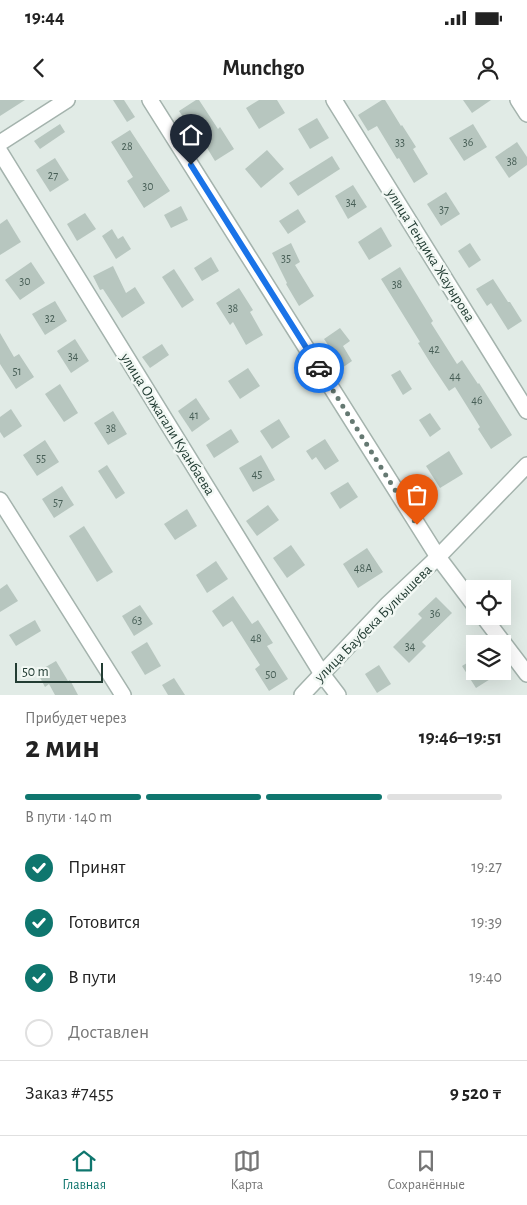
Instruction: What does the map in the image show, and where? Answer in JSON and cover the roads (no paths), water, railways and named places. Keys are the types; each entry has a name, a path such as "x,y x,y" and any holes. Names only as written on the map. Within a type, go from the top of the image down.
{"street":[{"path":"0,143 66,100"},
{"path":"150,100 438,557 466,594"},
{"name":"улица Тендика Жауырова","path":"334,100 527,411"},
{"path":"518,100 527,114"},
{"name":"улица Олжагали Куанбаева","path":"0,152 322,674 338,695"},
{"name":"улица Баубека Булкышева","path":"302,695 388,604 438,557 527,465"},
{"path":"0,500 123,695"},
{"path":"490,625 527,674"}]}
